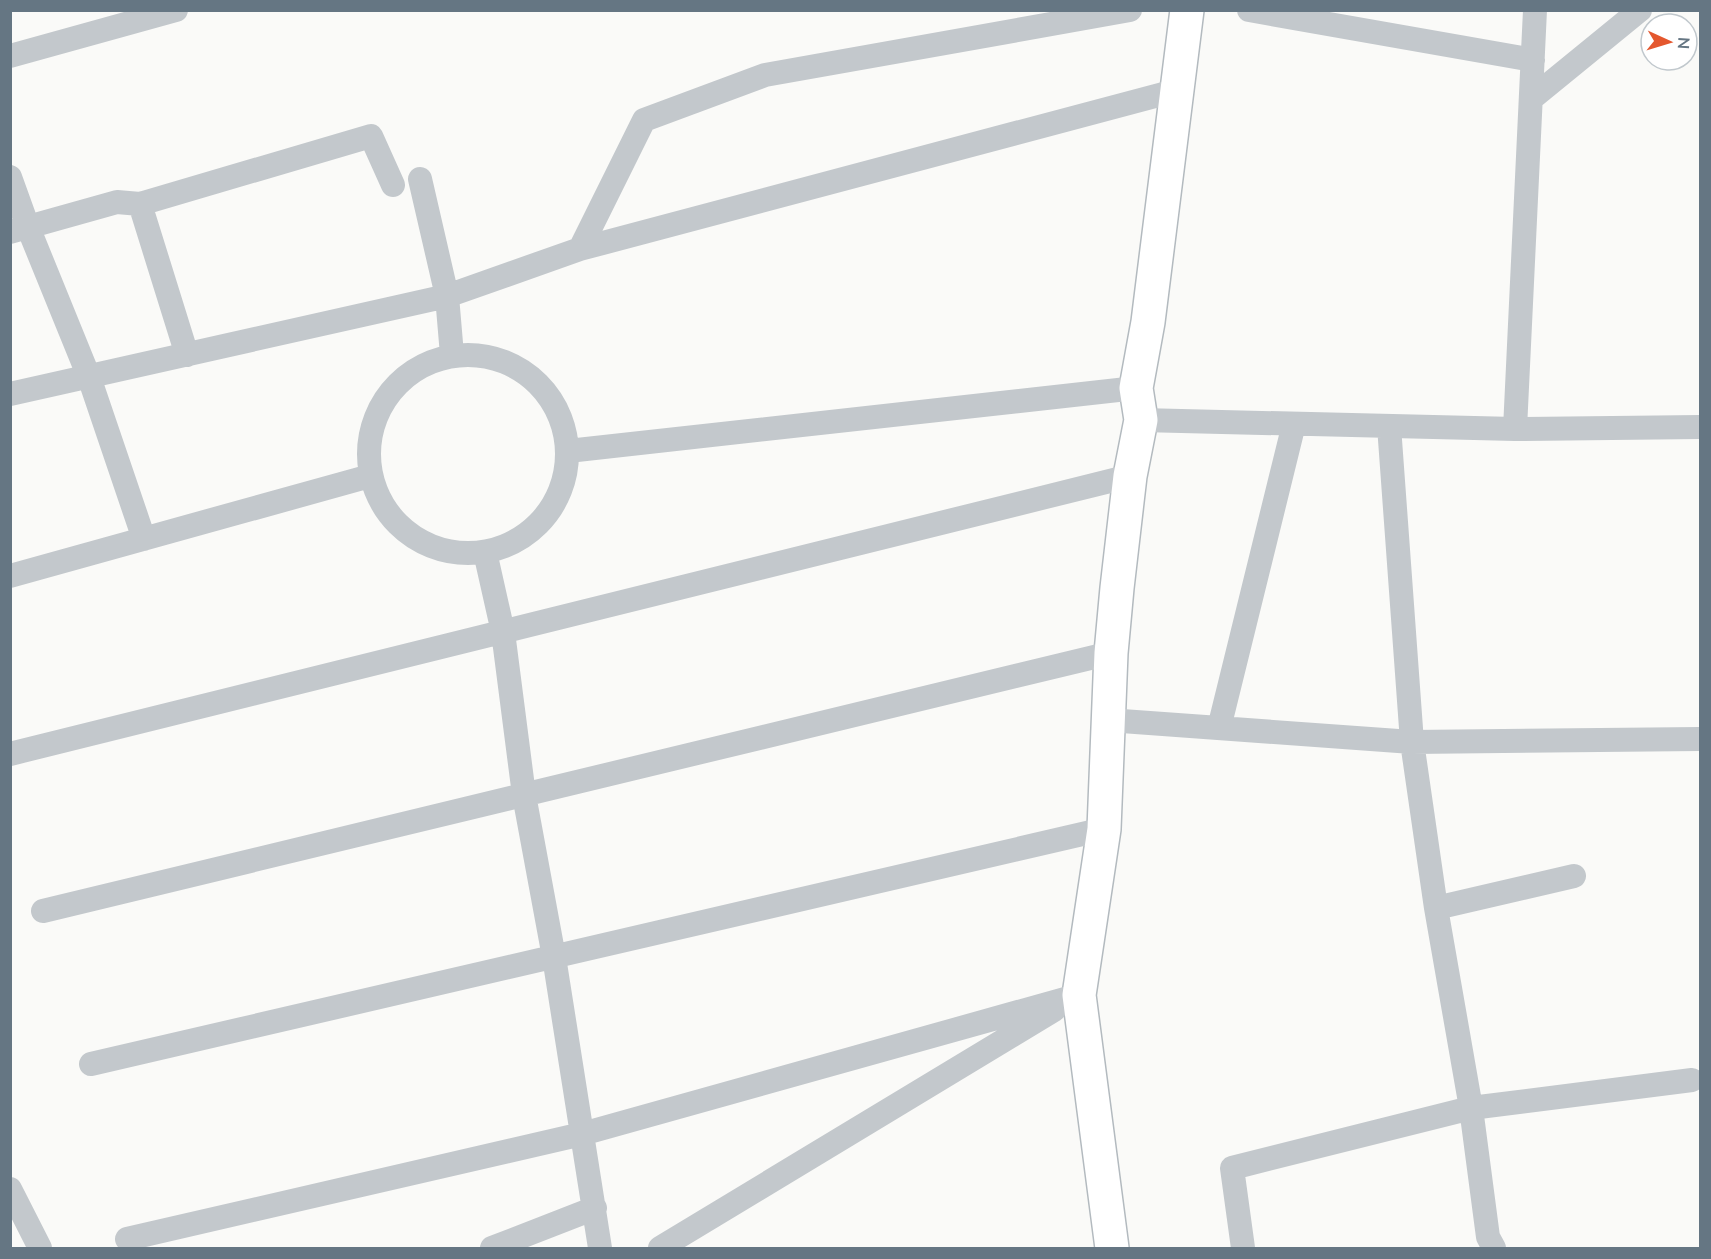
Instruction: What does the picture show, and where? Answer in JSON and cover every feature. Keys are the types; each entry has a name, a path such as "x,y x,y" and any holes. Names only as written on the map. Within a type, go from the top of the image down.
{"street":[{"path":"10,56 176,10"},
{"path":"580,249 644,120 765,75 1130,10"},
{"path":"1112,1248 1079,995 1104,829 1111,653 1130,476 1141,420 1136,388 1149,322 1187,10"},
{"path":"1249,10 1366,21 1533,60"},
{"path":"1515,429 1535,10"},
{"path":"1531,99 1640,10"},
{"path":"10,394 447,296 580,249 1178,90"},
{"path":"19,230 117,202 140,204 371,136 393,185"},
{"path":"10,177 19,230 89,376 144,539"},
{"path":"420,179 447,296 452,355"},
{"path":"140,204 187,355"},
{"path":"452,355 486,356 518,367 544,389 561,418 568,451 563,485 548,515 524,537 495,551 463,555 431,548 403,531 382,506 370,476 369,443 378,412 396,385 422,365 452,355"},
{"path":"568,451 1136,388"},
{"path":"1141,420 1515,429 1701,427"},
{"path":"1219,728 1294,424"},
{"path":"1389,426 1412,742 1436,908 1471,1108 1488,1237 1494,1248"},
{"path":"10,576 370,476"},
{"path":"10,754 1130,476"},
{"path":"485,552 503,632 524,795 554,957 600,1248"},
{"path":"43,911 1111,653"},
{"path":"1108,720 1412,742 1701,739"},
{"path":"91,1064 1104,829"},
{"path":"1436,908 1574,876"},
{"path":"126,1239 582,1134 1079,995"},
{"path":"660,1248 1079,995"},
{"path":"1243,1248 1232,1168 1471,1108 1692,1080"},
{"path":"10,1189 40,1248"},
{"path":"492,1248 595,1208"}]}
